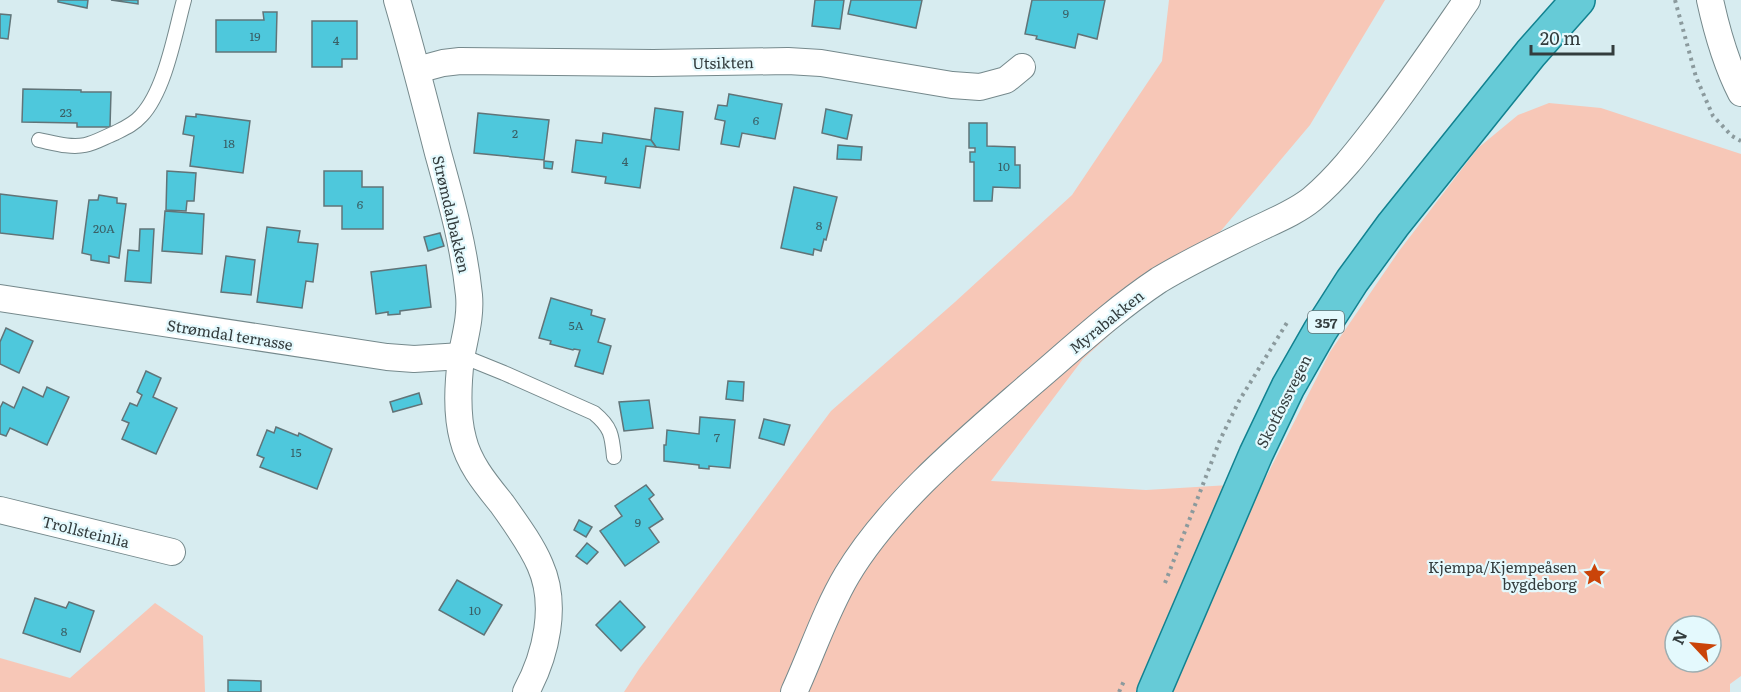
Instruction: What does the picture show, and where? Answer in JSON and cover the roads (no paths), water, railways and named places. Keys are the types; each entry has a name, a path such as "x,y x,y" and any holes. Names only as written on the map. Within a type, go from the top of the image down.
{"main road":[{"name":"Skotfossvegen","path":"1154,692 1256,454 1288,387 1320,331 1352,281 1394,225 1524,61 1578,0"}],"street":[{"name":"Strømdalbakken","path":"397,0 459,230 466,274 469,322 458,390 462,438 470,459 530,546 541,567 547,588 549,610 546,639 539,663 526,692"},
{"name":"Myrabakken","path":"794,692 830,606 848,573 869,542 898,508 943,462 995,415 1082,340 1144,291 1177,269 1310,201 1331,182 1358,151 1403,92 1467,0"},
{"path":"1710,0 1724,54 1741,93"},
{"name":"Utsikten","path":"417,70 460,61 653,63 788,61 821,63 952,85 980,87 1006,80 1022,67"},
{"name":"Strømdal terrasse","path":"0,298 387,357 414,359 462,356"},
{"name":"Trollsteinlia","path":"0,510 172,552"}],"lane":[{"path":"39,140 84,145 132,124 142,115 159,86 184,0"},
{"path":"462,356 594,413 605,422 612,436 614,457"}],"place":[{"name":"Kjempa/Kjempeåsen bygdeborg","path":"1595,575"}]}
